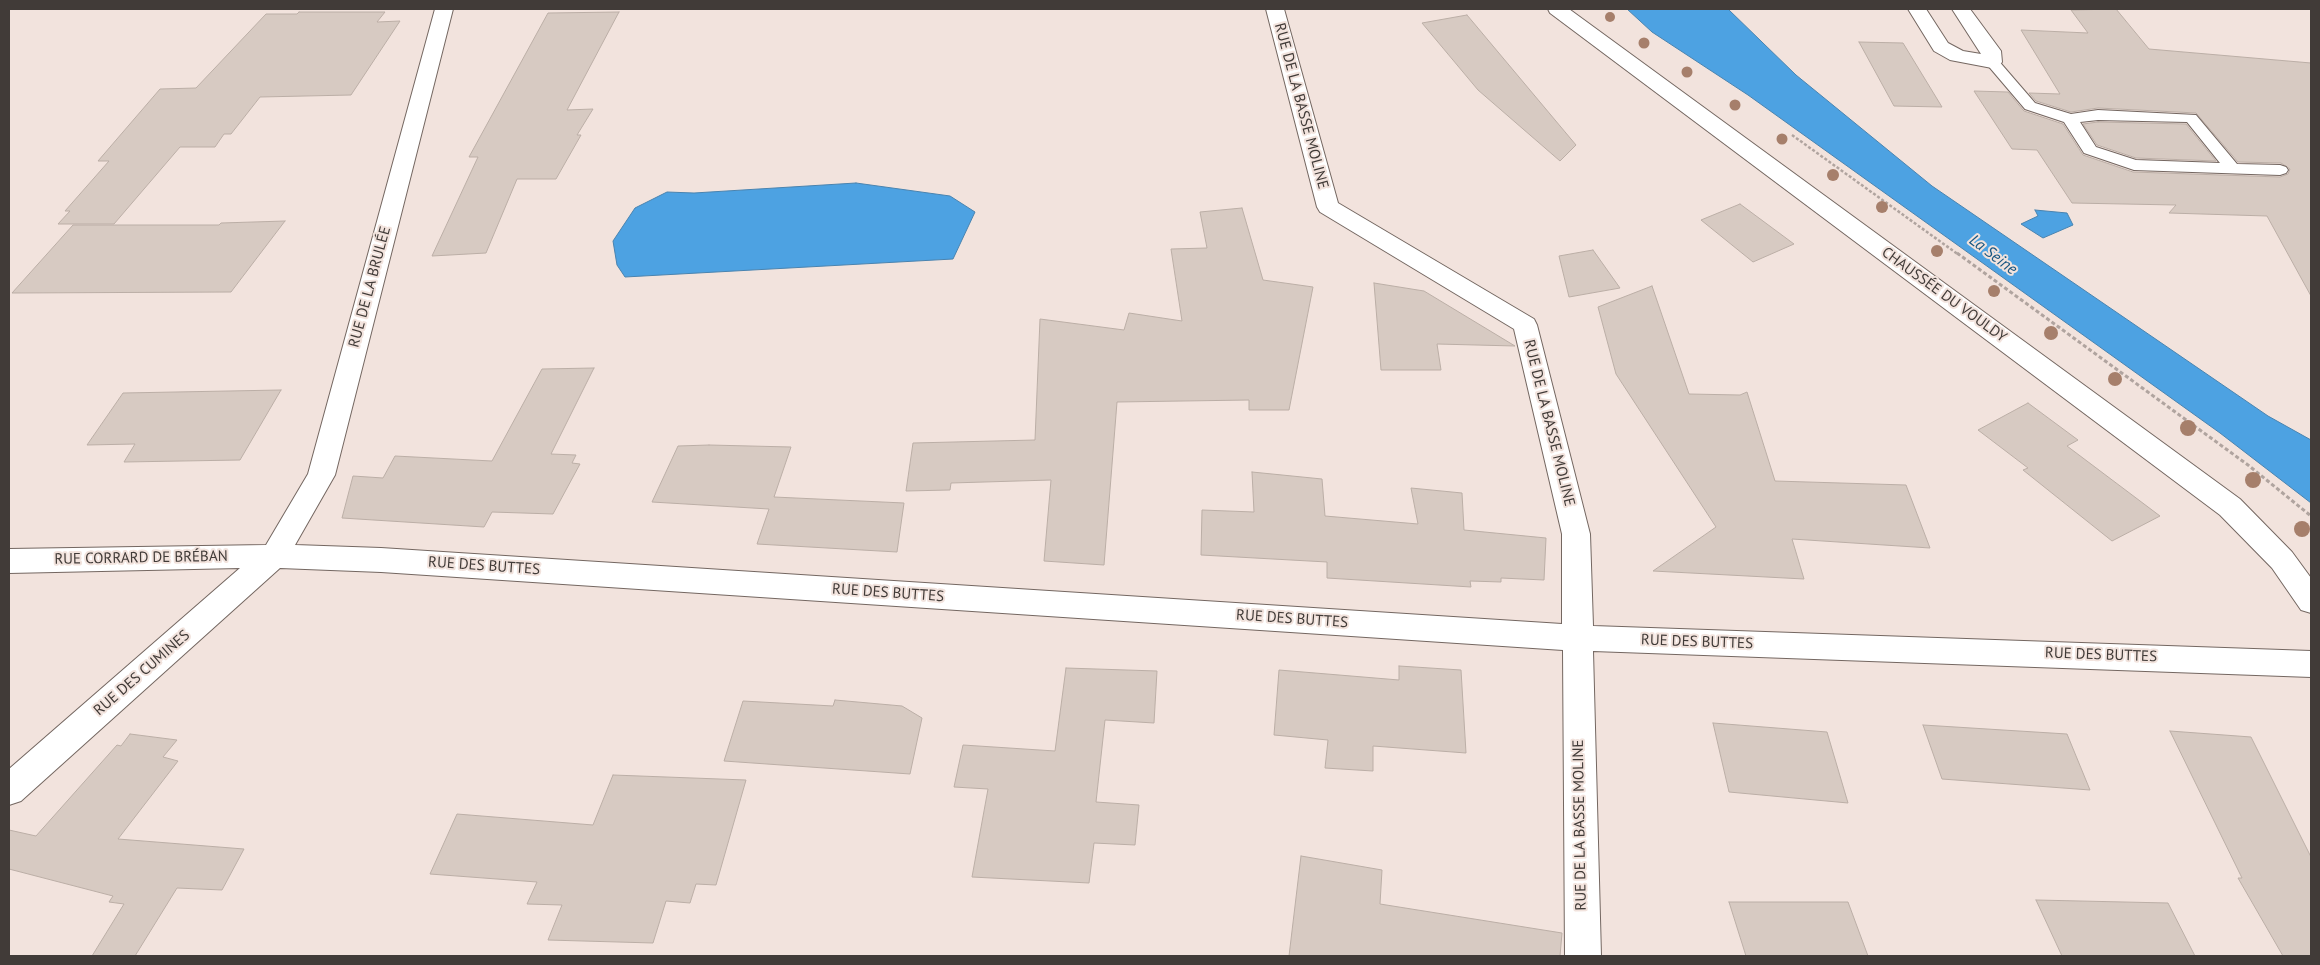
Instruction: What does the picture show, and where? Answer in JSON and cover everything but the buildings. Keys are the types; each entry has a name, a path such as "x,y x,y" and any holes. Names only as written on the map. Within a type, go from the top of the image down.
{"street":[{"name":"RUE DE LA BRULÉE","path":"274,556 321,475 444,9"},
{"name":"RUE DE LA BASSE MOLINE","path":"1275,9 1328,207 1525,325 1576,534 1583,956"},
{"name":"CHAUSSÉE DU VOULDY","path":"1557,9 2230,507 2282,560 2311,602"},
{"path":"1917,9 1942,47 1958,56 1992,62 1991,51 1961,9"},
{"name":"RUE CORRARD DE BRÉBAN","path":"9,560 274,556"},
{"name":"RUE DES BUTTES","path":"274,556 381,560 1577,638 2311,664"},
{"name":"RUE DES CUMINES","path":"9,790 274,556"}],"lane":[{"path":"1992,62 2030,106 2070,119 2098,115 2191,118 2232,168"},
{"path":"2070,119 2090,150 2134,165 2280,170"}],"path":[{"path":"1791,134 2090,348 2248,465 2311,516"}],"water":[{"name":"La Seine","path":"1627,9 1728,9 1796,75 1932,186 2268,416 2311,440 2311,503 2220,433 1748,95 1652,32"},
{"path":"856,183 950,196 975,212 953,259 625,277 617,265 613,241 635,208 667,192 694,193"},
{"path":"2035,210 2067,213 2073,225 2043,238 2021,224 2038,216"}]}
